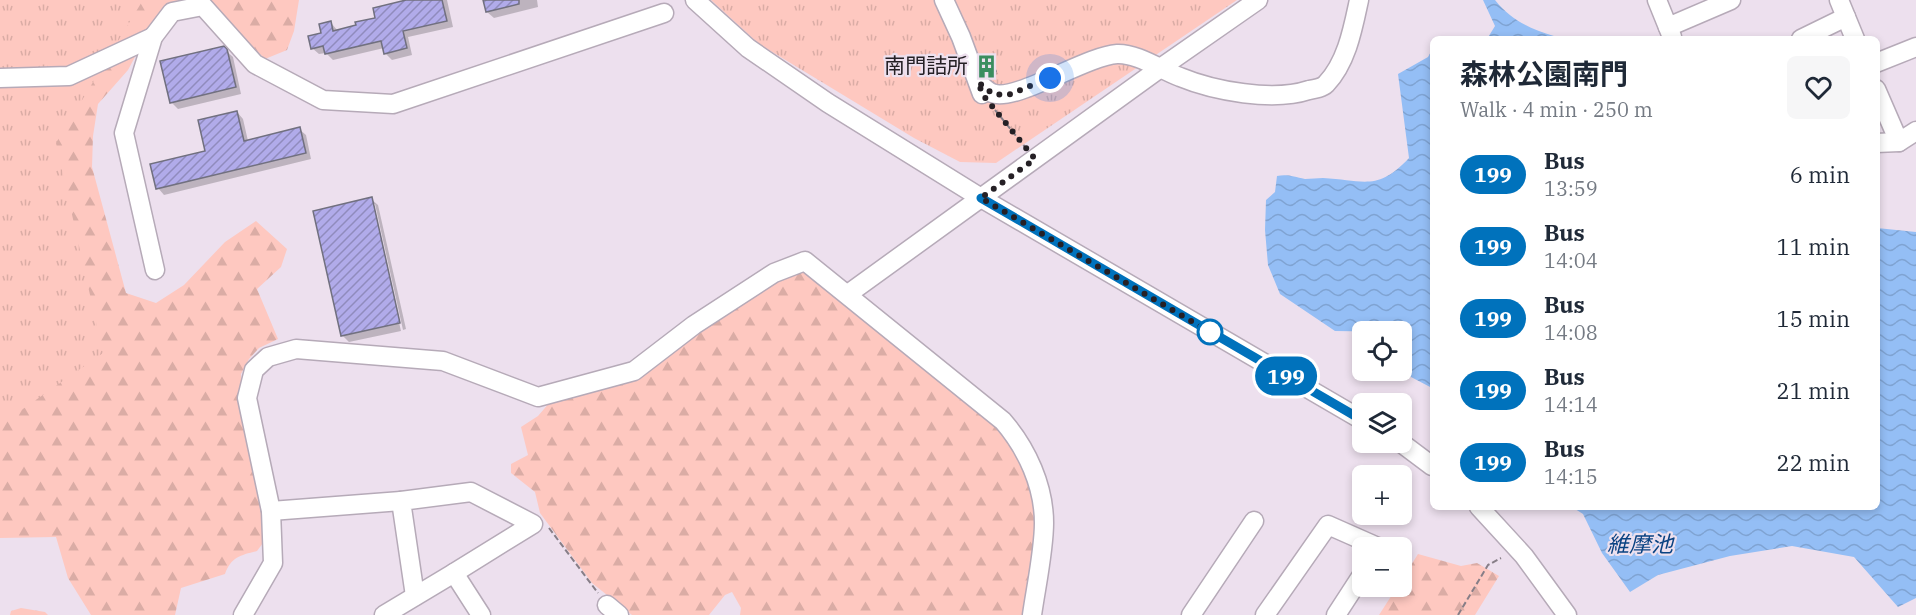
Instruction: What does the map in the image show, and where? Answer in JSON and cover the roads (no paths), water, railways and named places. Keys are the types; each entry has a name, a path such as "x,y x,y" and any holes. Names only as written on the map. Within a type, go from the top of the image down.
{"street":[{"path":"695,0 748,48 828,103 981,198 1352,414"},
{"path":"944,0 961,37 980,89 993,94 1008,95 1089,60 1117,54 1138,57 1159,69 1203,86 1255,95 1276,96 1300,93 1324,86 1338,68 1347,45 1359,0"},
{"path":"848,294 1257,0"},
{"path":"1657,0 1670,33 1731,0"},
{"path":"155,270 124,133 153,37 172,12 203,6 255,64 323,100 393,104 664,13"},
{"path":"1805,36 1843,8 1855,36"},
{"path":"0,78 69,76 153,37"},
{"path":"1880,61 1916,47"},
{"path":"1880,98 1899,142"},
{"path":"1880,143 1899,142 1916,131"},
{"path":"248,613 273,563 271,512 247,398 254,370 268,357 296,349 443,361 538,397 634,371 694,325 774,273 805,261 1004,421 1017,437 1039,485 1044,522 1032,615"},
{"path":"1412,451 1430,464"},
{"path":"271,512 401,501 471,492 533,524 384,615"},
{"path":"401,501 415,596"},
{"path":"1482,510 1524,556 1567,615"},
{"path":"1191,615 1254,521"},
{"path":"1265,615 1328,525 1355,537"},
{"path":"454,573 481,615"},
{"path":"1336,615 1352,590"}],"water":[{"path":"1483,0 1495,0 1522,23 1554,36 1489,36 1495,26"},
{"path":"1430,54 1430,387 1412,378 1412,321 1352,321 1352,331 1335,331 1280,294 1268,265 1265,230 1266,200 1275,192 1277,176 1369,182 1388,176 1409,158 1398,74 1428,57"},
{"name":"維摩池","path":"1880,228 1916,232 1916,598 1898,607 1854,557 1792,546 1730,556 1658,575 1630,592 1602,553 1583,514 1577,510 1880,510"}],"place":[{"name":"南門詰所","path":"986,66"}]}
